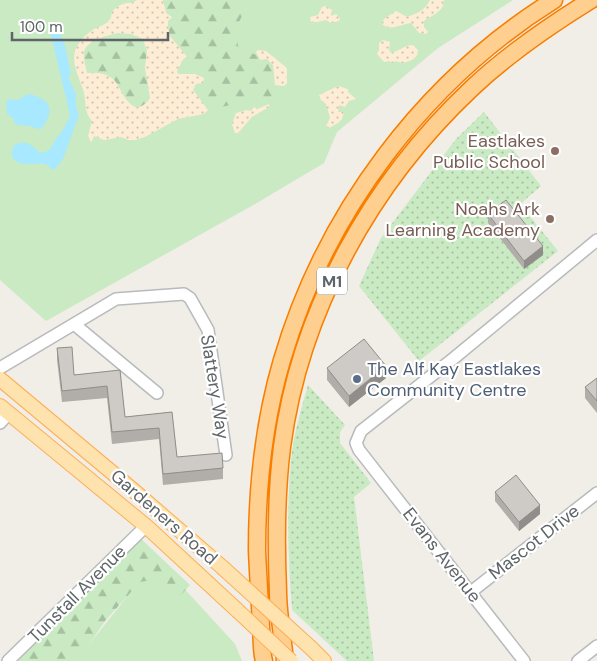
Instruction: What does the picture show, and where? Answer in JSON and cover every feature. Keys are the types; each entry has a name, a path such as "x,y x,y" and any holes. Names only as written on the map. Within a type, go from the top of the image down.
{"highway":[{"name":"M1","path":"264,661 257,535 264,445 281,361 290,332 312,278 334,232 360,190 390,149 424,108 461,71 502,37 554,0"},
{"name":"M1","path":"285,661 278,592 277,500 282,447 303,353 331,282 354,237 382,192 434,126 472,87 518,49 591,0"}],"main road":[{"name":"Gardeners Road","path":"0,379 134,490 222,567 324,661"},
{"name":"Gardeners Road","path":"3,414 146,526 291,661"}],"street":[{"name":"Evans Avenue","path":"524,661 359,450 356,443 361,431 454,358 597,240"},
{"name":"Slattery Way","path":"0,368 116,299 184,294 190,298 208,330 226,455"},
{"path":"74,324 157,393"},
{"name":"Mascot Drive","path":"471,592 597,493"},
{"name":"Tunstall Avenue","path":"8,661 146,526"},
{"path":"578,661 597,646"}],"green space":[{"path":"0,0 513,0 438,48 337,132 324,163 255,204 46,321 0,280"},
{"path":"163,0 249,0 237,27 238,46 256,55 258,58 268,60 273,65 275,92 269,99 253,100 208,110 202,102 211,74 188,58 170,36"},
{"path":"114,34 131,34 143,39 147,51 145,68 150,98 141,107 130,104 118,84 102,72 87,73 84,57 85,49 92,42"},
{"path":"484,112 541,186 520,204 558,251 419,361 359,286 381,238 456,139"},
{"path":"308,385 345,425 340,432 340,443 371,483 354,497 374,661 347,661 292,610 288,531 290,472 295,435"},
{"path":"140,538 190,585 180,596 165,584 152,580 140,582 105,621 78,661 18,661"},
{"path":"157,559 235,644 242,661 76,661"}],"sand":[{"path":"137,0 163,0 166,13 172,17 168,21 170,36 188,58 184,58 177,71 178,74 195,74 204,78 203,83 196,84 193,90 208,110 204,114 178,119 145,137 135,140 121,137 104,140 94,136 91,142 88,136 92,121 87,113 84,93 75,64 74,56 76,49 85,36 109,21 112,12 116,8","holes":["118,33 131,34 143,39 147,51 145,68 150,98 145,104 137,107 133,106 125,98 113,79 101,73 87,73 84,57 86,48 93,41"]},
{"path":"430,0 444,0 444,4 437,13 424,21 424,27 428,32 426,34 419,33 411,23 392,27 382,24 384,19 396,11 407,17 418,13"},
{"path":"325,6 332,10 331,16 336,14 340,18 339,21 331,23 326,20 311,22 310,17 318,15 322,7"},
{"path":"383,40 390,42 389,50 391,53 413,45 418,50 417,56 402,63 396,61 393,63 389,61 384,62 377,54 379,43"},
{"path":"258,50 266,51 287,68 287,83 284,86 275,85 273,65 267,59 260,60 256,52"},
{"path":"338,86 348,89 348,92 356,99 349,101 345,107 339,105 338,112 344,112 342,119 329,128 326,126 330,118 326,104 319,95"},
{"path":"269,104 269,107 252,117 238,133 235,133 232,124 236,113 247,110 251,111 254,107 257,109"}],"water":[{"path":"54,31 59,31 65,45 71,74 68,77 76,94 76,107 79,115 63,159 53,170 45,164 26,164 16,161 12,153 14,145 23,142 41,153 49,150 64,129 70,115 51,35"},
{"path":"28,94 42,99 49,106 49,116 41,129 16,124 14,119 7,114 6,105 8,99 18,100"}],"building":[{"path":"506,200 543,246 524,261 488,214"},
{"name":"The Alf Kay Eastlakes Community Centre","path":"364,339 386,366 349,396 327,368"},
{"path":"72,347 74,375 120,370 125,417 172,412 177,457 222,453 223,468 163,474 159,428 112,432 107,386 62,391 57,348"},
{"path":"597,378 597,401 585,387"},
{"path":"516,475 540,505 519,522 495,492"}],"place":[{"name":"Eastlakes Public School","path":"555,151"},
{"name":"Noahs Ark Learning Academy","path":"550,219"},
{"name":"The Alf Kay Eastlakes Community Centre","path":"357,379"}]}
